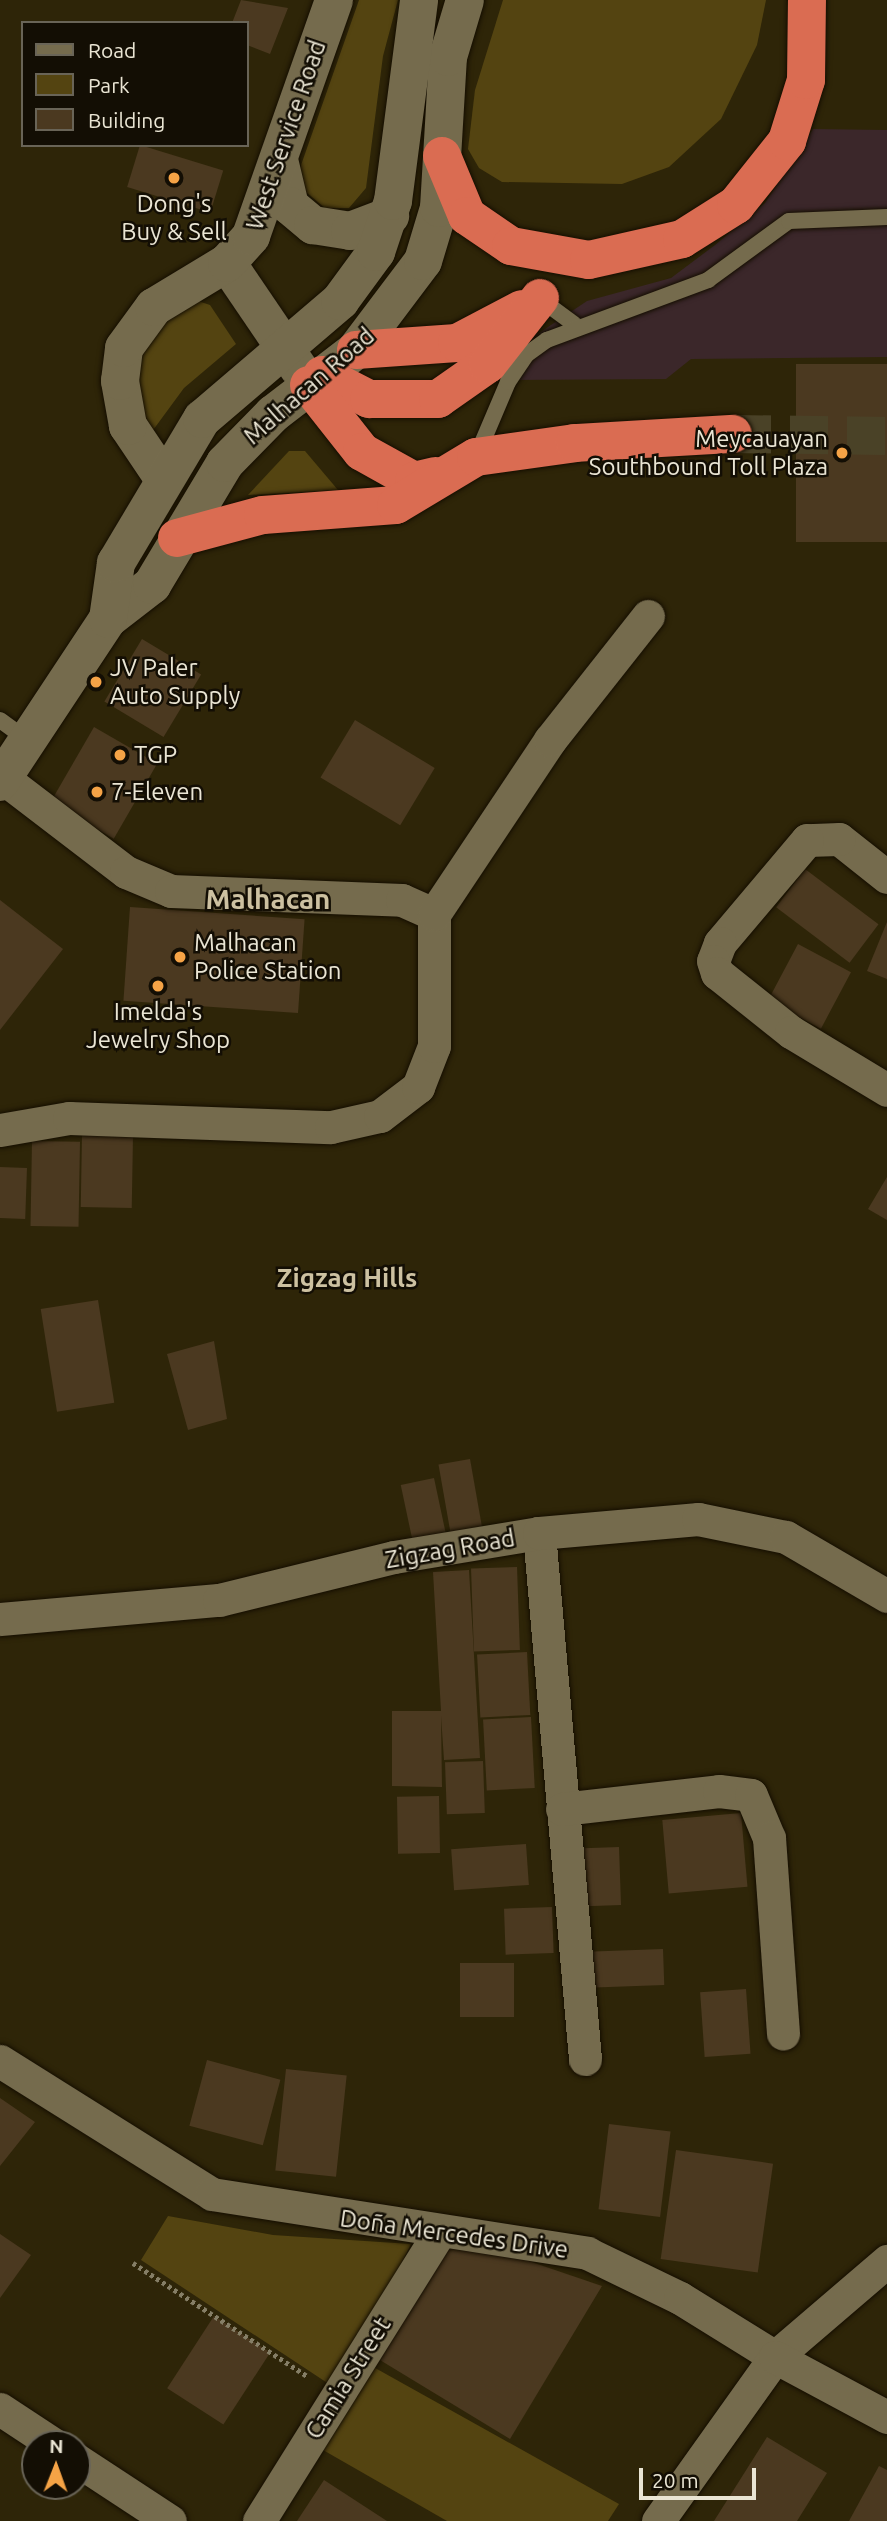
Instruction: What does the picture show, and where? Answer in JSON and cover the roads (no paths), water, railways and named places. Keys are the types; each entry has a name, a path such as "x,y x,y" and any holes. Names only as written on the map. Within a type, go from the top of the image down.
{"highway":[{"path":"442,156 455,197 481,229 530,252 589,260 682,239 718,219 765,175 803,99 807,0"},
{"path":"356,350 457,343 540,298 589,260"},
{"path":"316,380 369,399 438,399 488,364 540,298"},
{"path":"316,380 362,453 414,481 435,477"},
{"path":"177,537 263,515 396,505 435,477 475,457 575,443 733,434"}],"main road":[{"name":"West Service Road","path":"163,478 128,426 120,382 124,348 154,307 227,263 251,236 281,164 334,0"},
{"name":"Malhacan Road","path":"108,619 116,563 163,478 219,400 287,348 359,279 390,216 419,0"},
{"name":"Malhacan Road","path":"1,778 15,731 108,619 152,585 177,537 225,463 316,380 356,350 423,261 439,208 444,79 465,0"},
{"path":"281,164 290,206 313,225 350,231 390,216"},
{"path":"227,263 287,348 316,380"},
{"path":"287,348 356,350"}],"street":[{"path":"0,1130 69,1118 300,1129 380,1116 418,1087 434,1045 434,914 550,740 648,617"},
{"path":"1,778 126,872 170,891 402,900 434,914"},
{"path":"887,877 839,839 807,840 720,943 713,961 717,973 791,1032 887,1090"},
{"name":"Zigzag Road","path":"0,1619 219,1600 394,1557 540,1533 698,1519 786,1537 887,1596"},
{"path":"540,1533 585,2059"},
{"path":"562,1809 719,1791 751,1795 769,1838 783,2034"},
{"name":"Doña Mercedes Drive","path":"0,2061 212,2194 438,2234 587,2253 680,2298 775,2357 887,2417"},
{"name":"Camia Street","path":"259,2521 438,2234"},
{"path":"659,2521 775,2357 887,2262"},
{"path":"0,2409 32,2430"},
{"path":"91,2469 170,2521"}],"lane":[{"path":"475,457 526,355 575,324 708,280 789,221 887,217"},
{"path":"540,298 575,324"}],"tunnel":[{"path":"733,434 887,436"}],"place":[{"name":"Dong's Buy & Sell","path":"174,178"},
{"name":"Meycauayan Southbound Toll Plaza","path":"842,453"},
{"name":"JV Paler Auto Supply","path":"96,682"},
{"name":"TGP","path":"120,755"},
{"name":"7-Eleven","path":"97,792"},
{"name":"Malhacan Police Station","path":"180,957"},
{"name":"Imelda's Jewelry Shop","path":"158,986"}],"district":[{"name":"Malhacan","path":"268,899"},
{"name":"Zigzag Hills","path":"347,1278"}]}
